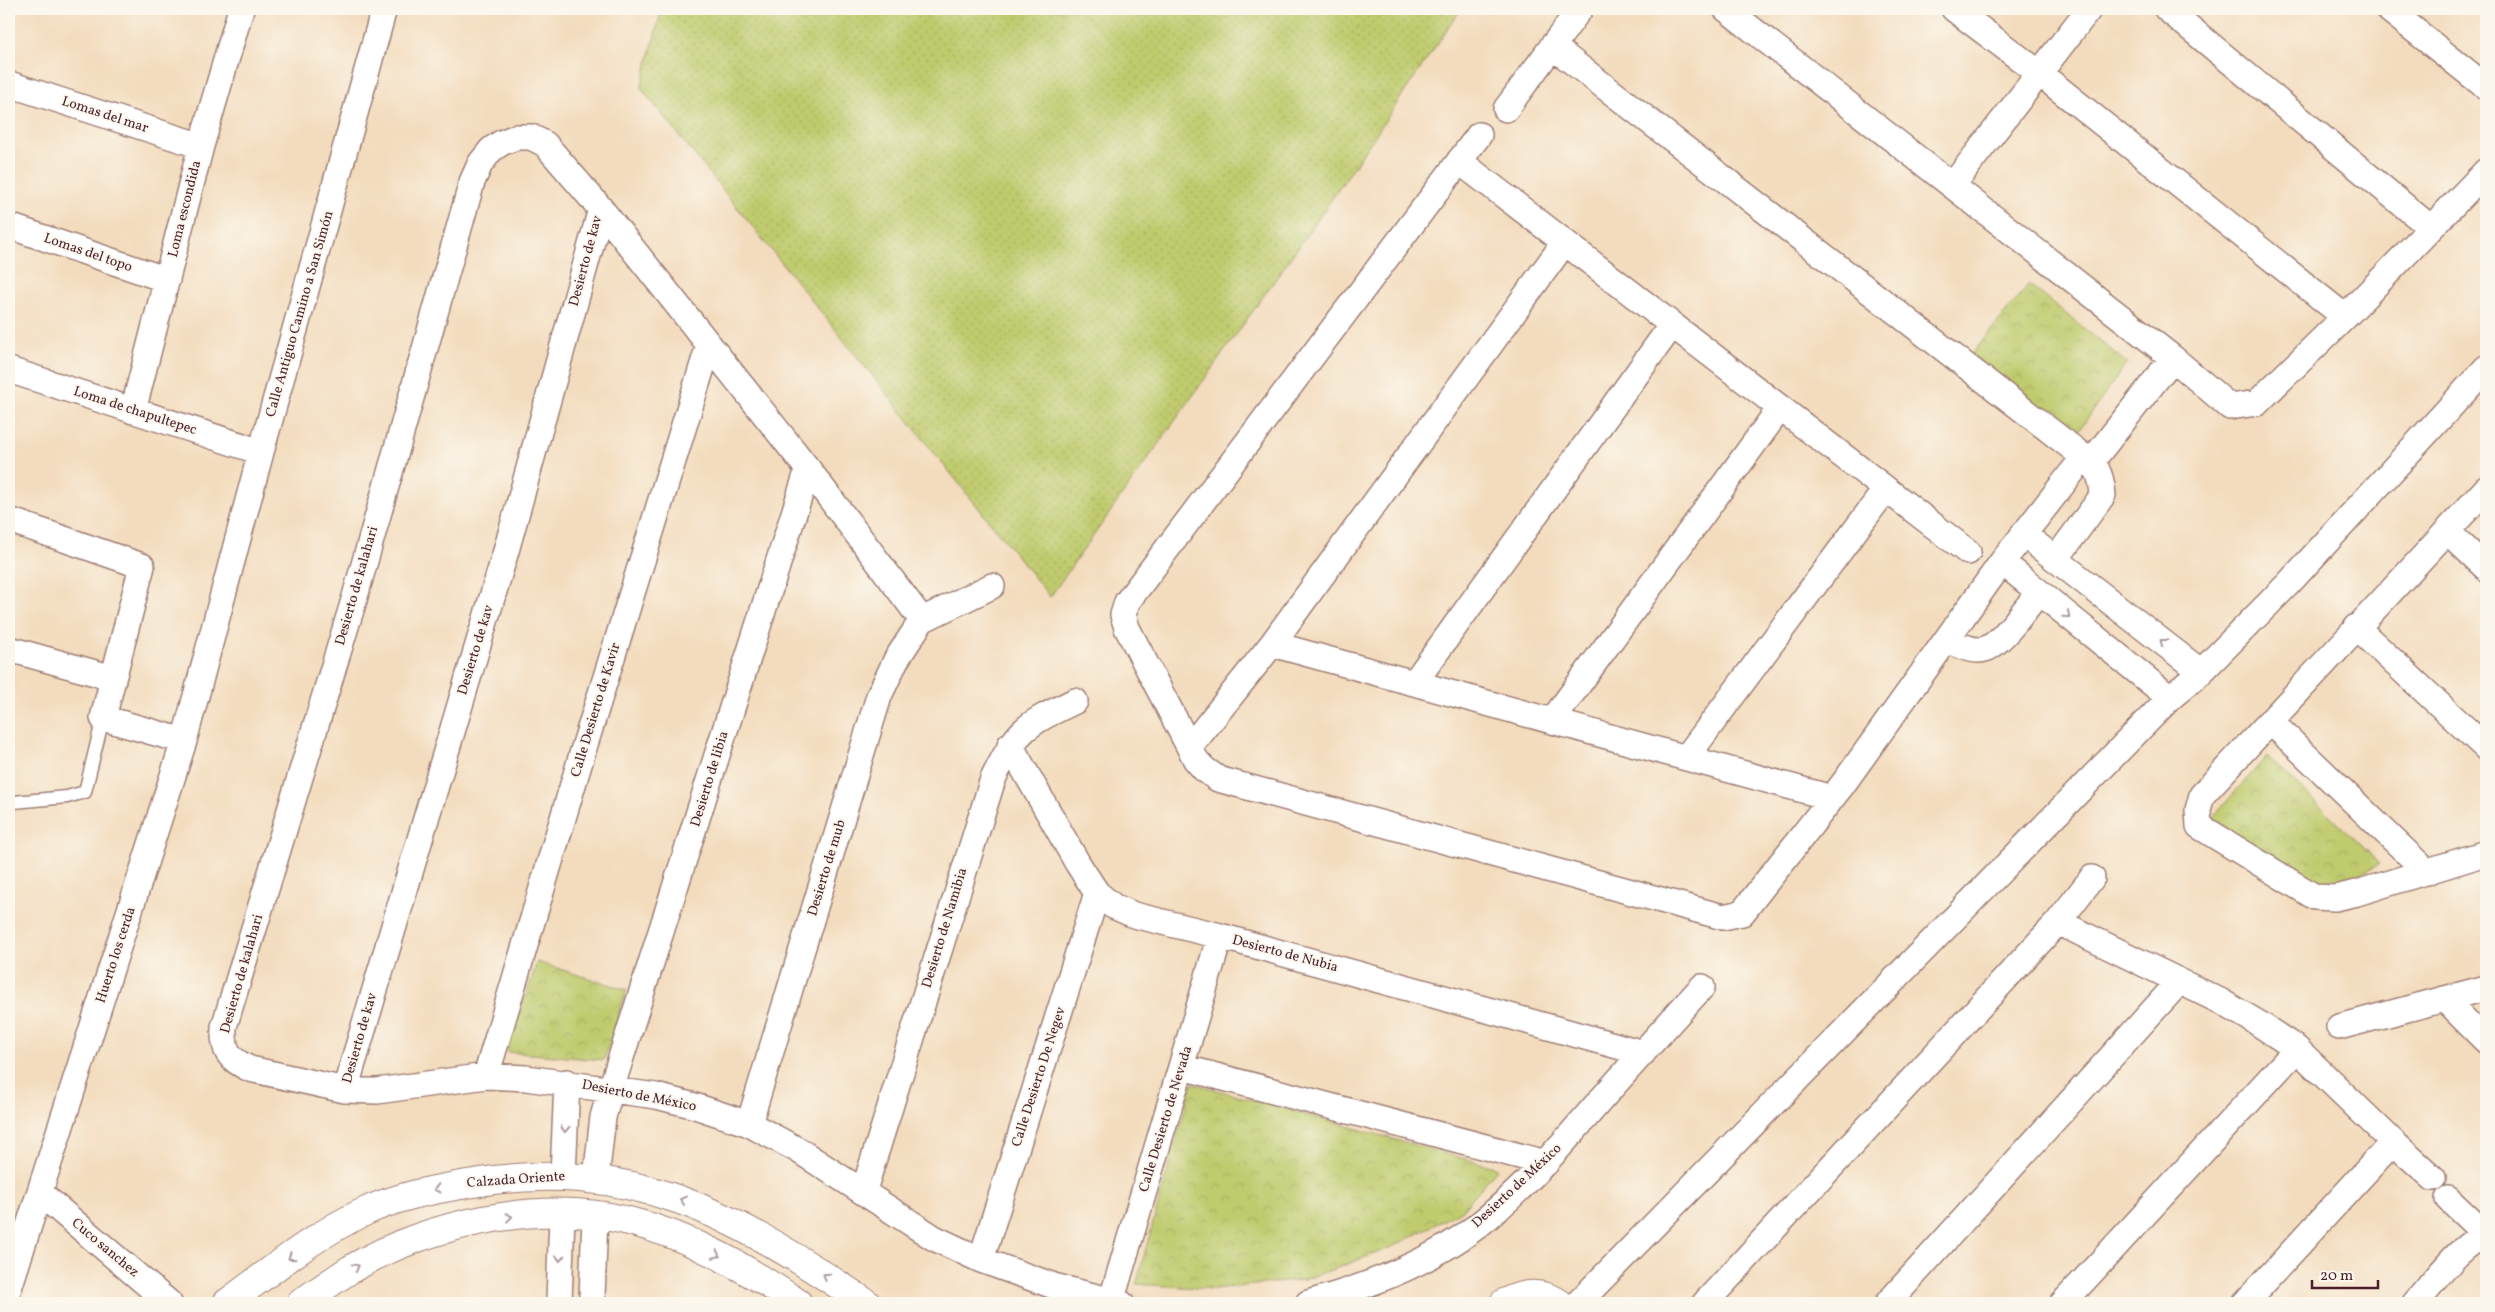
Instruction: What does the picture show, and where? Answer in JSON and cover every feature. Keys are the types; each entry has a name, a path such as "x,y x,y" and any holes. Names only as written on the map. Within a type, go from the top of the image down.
{"street":[{"name":"Loma escondida","path":"133,411 201,146 241,9"},
{"name":"Calle Antiguo Camino a San Simón","path":"218,621 261,452 384,9"},
{"path":"1506,109 1580,9"},
{"path":"1726,9 2172,358 2230,408 2257,403 2344,317 2486,171"},
{"path":"1954,9 2039,73 2344,317"},
{"path":"1952,186 2089,9"},
{"path":"2166,9 2431,228"},
{"path":"2388,9 2486,87"},
{"path":"1552,46 2088,459 2103,482 2103,495 2056,559"},
{"name":"Lomas del mar","path":"9,84 201,146"},
{"path":"1479,135 1126,602 1123,615 1126,628 1190,747 1204,769 1218,779 1723,917 1742,913 1832,798 2023,534 2172,358"},
{"name":"Desierto de kalahari","path":"236,1063 227,1053 224,1041 224,1027 354,600 472,182 480,164 491,150 501,143 516,137 531,137 545,144 601,209"},
{"path":"1459,161 1968,552"},
{"path":"601,209 808,468 922,620 992,586"},
{"name":"Desierto de kav","path":"345,1090 506,551 601,209"},
{"name":"Lomas del topo","path":"9,226 167,280"},
{"path":"1190,747 1272,644 1565,242"},
{"path":"1414,683 1672,325"},
{"name":"Calle Desierto de Kavir","path":"486,1076 583,751 709,345"},
{"path":"1578,1303 2170,698 2201,672 2289,583 2486,368"},
{"name":"Loma de chapultepec","path":"9,370 261,452"},
{"path":"1552,721 1780,408"},
{"name":"Desierto de libia","path":"596,1178 603,1117 610,1089 808,468"},
{"path":"1686,758 1886,489"},
{"path":"2486,490 2356,627 2202,795 2198,810 2199,826 2315,897 2342,897 2486,853"},
{"path":"9,520 142,566 103,718 184,741"},
{"path":"2447,531 2486,568"},
{"path":"2023,534 2201,672"},
{"path":"2002,562 2170,698"},
{"path":"1947,640 1968,649 1985,650 2004,636 2039,592"},
{"name":"Desierto de mub","path":"749,1124 879,696 896,660 922,620"},
{"name":"Huerto los cerda","path":"9,1288 184,741 218,621"},
{"path":"2356,627 2486,748"},
{"path":"1272,644 1832,798"},
{"path":"9,648 113,678"},
{"name":"Desierto de Namibia","path":"864,1190 993,779 1010,745 1025,727 1075,701"},
{"path":"2270,722 2427,872"},
{"name":"Desierto de Nubia","path":"1010,745 1078,864 1097,893 1113,906 1134,914 1643,1053"},
{"path":"1706,1303 2058,922 2092,878"},
{"name":"Calle Desierto De Negev","path":"981,1260 1097,893"},
{"path":"2058,922 2220,1001 2297,1049 2433,1178"},
{"name":"Calle Desierto de Nevada","path":"1116,1302 1220,936"},
{"path":"1888,1303 2179,982"},
{"name":"Desierto de México","path":"1308,1303 1346,1292 1430,1256 1476,1227 1546,1163 1702,987"},
{"path":"2339,1027 2486,988"},
{"path":"2444,999 2486,1041"},
{"path":"2063,1303 2297,1049"},
{"name":"Desierto de México","path":"236,1063 250,1069 345,1090 401,1089 486,1076 567,1082 688,1104 749,1124 798,1150 864,1190 926,1233 981,1260 1054,1286 1116,1302"},
{"path":"1182,1067 1546,1163"},
{"path":"567,1082 558,1302 573,1298 600,1301 595,1216 596,1178"},
{"path":"2245,1303 2393,1142"},
{"name":"Calzada Oriente","path":"227,1303 326,1232 362,1213 397,1199 490,1180 563,1176 596,1178 640,1186 692,1203 749,1230 814,1268 866,1303"},
{"name":"Cuco sanchez","path":"40,1193 170,1303"},
{"path":"2448,1198 2486,1236"},
{"path":"301,1303 351,1270 414,1240 453,1227 497,1218 562,1214 628,1221 679,1237 735,1264 798,1303"},
{"path":"2415,1303 2466,1247 2477,1238 2486,1236"},
{"path":"1504,1303 1516,1297 1530,1294 1545,1296 1559,1303"}],"lane":[{"path":"9,801 67,797 84,792 103,718"}],"green space":[{"path":"658,9 1461,9 1321,215 1050,597 641,88 660,16"},
{"path":"2029,284 2127,363 2075,436 1971,355"},
{"path":"2267,756 2380,863 2333,891 2252,845 2212,818"},
{"path":"537,962 627,990 604,1060 507,1052"},
{"path":"1192,1083 1498,1168 1461,1211 1390,1248 1304,1280 1213,1289 1136,1284"}]}
